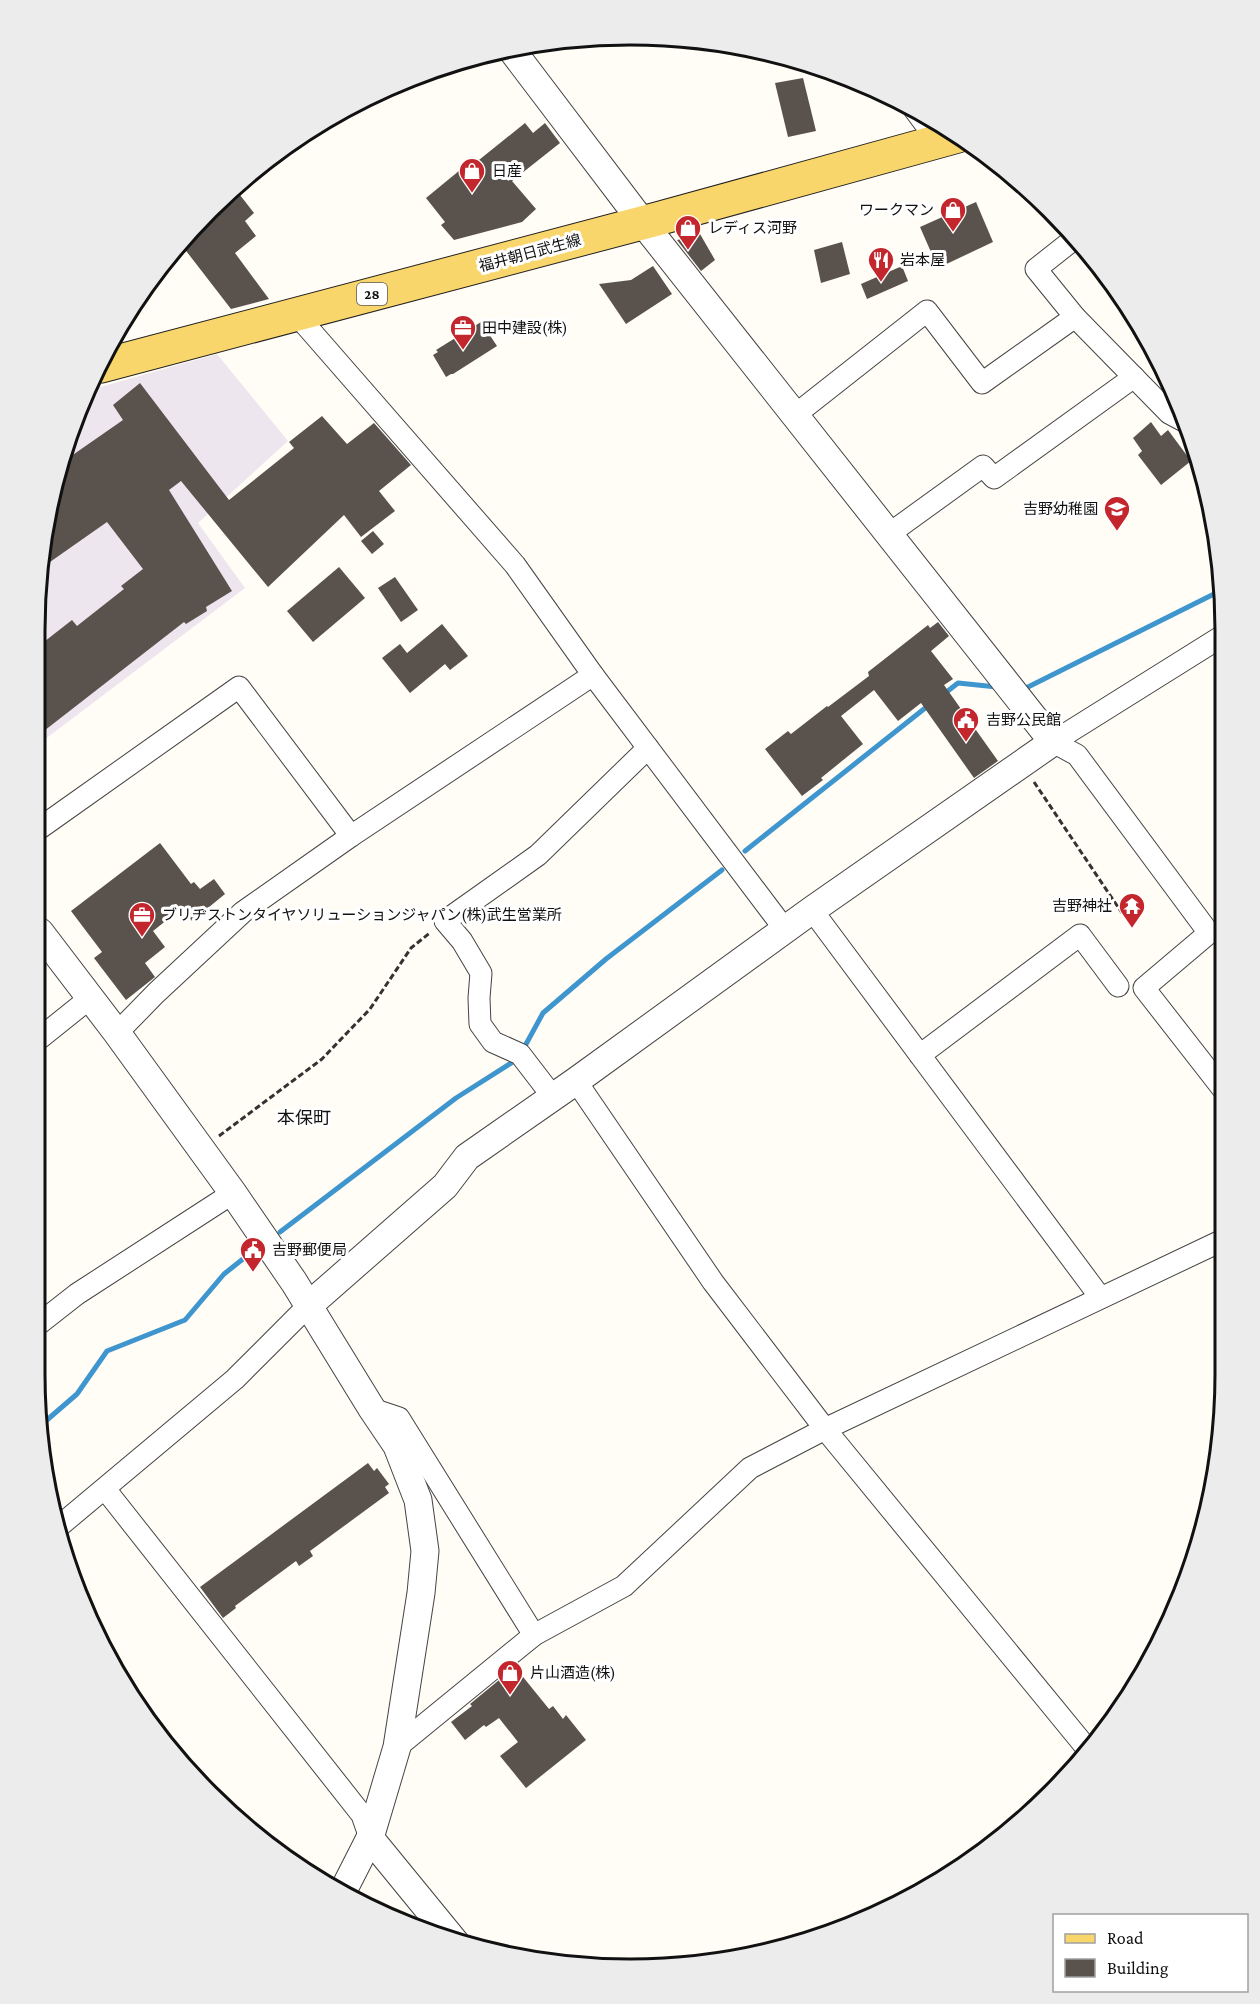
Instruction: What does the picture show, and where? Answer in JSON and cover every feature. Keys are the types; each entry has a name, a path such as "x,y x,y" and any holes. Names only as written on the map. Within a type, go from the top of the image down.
{"main road":[{"name":"福井朝日武生線","path":"109,364 643,223 946,138"}],"street":[{"path":"516,56 643,223 1053,742 1077,755 1209,933 1144,988 1215,1079"},
{"path":"1069,243 1036,269 1075,317 1174,416"},
{"path":"795,415 927,311 982,383 1075,317"},
{"path":"296,314 515,565 593,675 786,931"},
{"path":"889,534 983,466 994,478 1134,377"},
{"path":"64,1522 235,1379 308,1306 445,1186 467,1157 786,931 812,910 1053,742 1215,641"},
{"path":"117,1033 156,993 243,912 351,836 593,675"},
{"path":"45,824 239,687 351,836"},
{"path":"553,1097 520,1054 493,1042 480,1024 478,998 481,973 462,941 445,921 538,855 648,748"},
{"path":"812,910 1100,1297"},
{"path":"920,1055 1080,935 1118,986"},
{"path":"45,939 117,1033 233,1193 294,1282 397,1446 418,1500 425,1551 421,1593 397,1747 370,1838 346,1886"},
{"path":"45,1034 90,998"},
{"path":"576,1081 713,1282 825,1429 1083,1744"},
{"path":"45,1319 77,1294 233,1193"},
{"path":"397,1747 534,1635 624,1586 750,1468 825,1429 1215,1244"},
{"path":"372,1409 399,1418 534,1635"},
{"path":"105,1489 362,1815 370,1838 444,1929"}],"path":[{"path":"1022,764 1122,913"},
{"path":"201,1150 322,1059 370,1009 411,948 445,921"}],"shaded area":[{"path":"217,354 288,441 198,523 245,588 45,739 46,592 50,554 65,479 76,442 98,388"}],"building":[{"path":"803,78 816,131 788,137 775,83"},
{"path":"525,123 533,133 545,123 560,143 512,181 536,209 522,222 454,240 441,225 445,222 426,198 471,161 474,164"},
{"path":"239,194 254,213 245,221 256,236 235,253 269,299 231,309 185,250"},
{"path":"976,202 993,242 938,268 920,227"},
{"path":"700,234 715,260 701,271 677,240"},
{"path":"842,242 850,274 821,283 814,250"},
{"path":"653,266 672,294 626,324 599,284 631,280"},
{"path":"902,266 908,281 867,299 861,284"},
{"path":"481,322 497,346 446,377 433,355 438,352 436,350"},
{"path":"140,383 229,500 294,448 289,442 322,416 347,444 374,423 411,465 379,491 395,511 361,537 344,515 268,587 181,481 169,490 232,591 206,607 207,611 186,624 184,622 45,730 45,641 72,620 77,626 124,589 121,586 143,569 107,522 49,563 56,516 72,455 123,420 113,405"},
{"path":"1151,422 1161,436 1168,430 1190,462 1161,485 1138,455 1142,451 1133,438"},
{"path":"373,531 384,544 372,554 361,541"},
{"path":"339,567 365,598 313,642 287,611"},
{"path":"395,577 418,610 401,622 378,588"},
{"path":"938,622 949,636 931,651 953,679 944,685 998,761 974,778 921,703 898,721 874,690 841,716 863,744 802,796 765,749 788,731 791,734 869,676 868,672 928,625 930,628"},
{"path":"442,624 468,656 450,670 445,664 410,693 382,658 400,644 407,653"},
{"path":"160,843 191,884 194,882 200,889 214,879 225,894 192,921 182,908 153,931 165,947 145,963 155,977 126,1000 94,958 102,952 71,911"},
{"path":"368,1463 374,1471 377,1468 389,1484 385,1487 389,1493 310,1551 313,1556 299,1566 296,1561 235,1606 236,1608 223,1618 200,1587"},
{"path":"515,1667 549,1709 553,1706 563,1719 566,1715 586,1740 526,1788 500,1756 518,1742 499,1718 486,1727 484,1725 465,1740 451,1722"}],"waterway":[{"path":"1021,689 1214,594"},
{"path":"944,694 958,683 997,687"},
{"path":"745,851 929,705"},
{"path":"525,1046 543,1013 606,959 722,870"},
{"path":"280,1232 456,1098 516,1060"},
{"path":"47,1420 77,1394 107,1351 185,1320 224,1274 253,1251"}],"place":[{"name":"日産","path":"472,194"},
{"name":"ワークマン","path":"953,233"},
{"name":"レディス河野","path":"688,251"},
{"name":"岩本屋","path":"881,283"},
{"name":"田中建設(株)","path":"463,351"},
{"name":"吉野幼稚園","path":"1117,532"},
{"name":"吉野公民館","path":"966,743"},
{"name":"吉野神社","path":"1132,929"},
{"name":"ブリヂストンタイヤソリューションジャパン(株)武生営業所","path":"142,938"},
{"name":"吉野郵便局","path":"253,1273"},
{"name":"片山酒造(株)","path":"510,1696"}],"district":[{"name":"本保町","path":"304,1118"}]}
